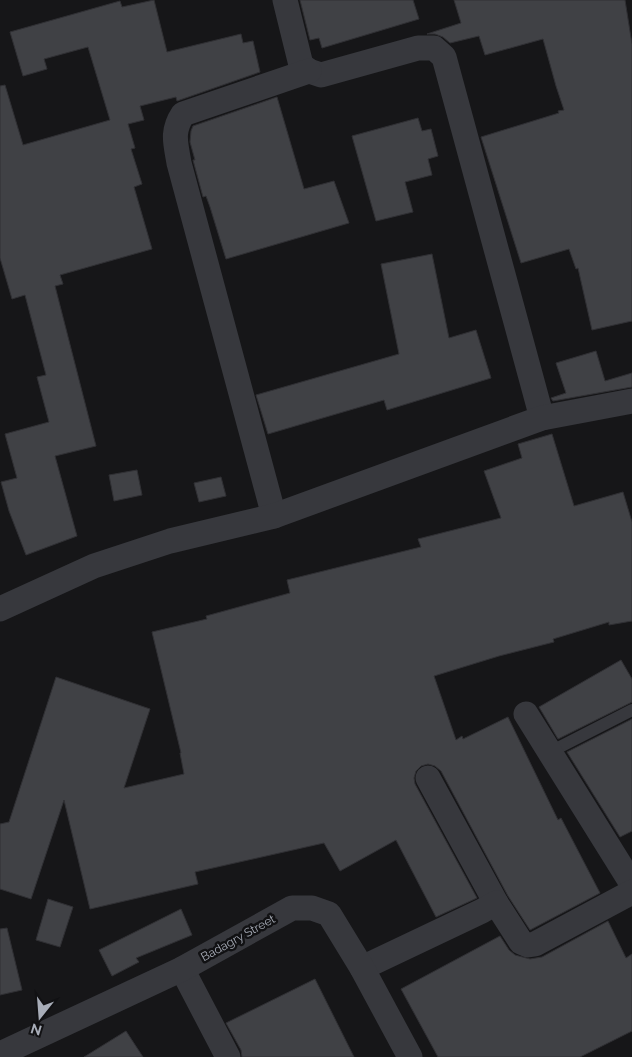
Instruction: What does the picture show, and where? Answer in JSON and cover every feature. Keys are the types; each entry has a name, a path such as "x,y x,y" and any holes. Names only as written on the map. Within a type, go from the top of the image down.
{"street":[{"path":"285,0 301,65 309,72 321,75 418,48 434,48 444,58 542,418"},
{"path":"274,516 179,163 174,134 177,123 183,114 309,72"},
{"path":"0,609 94,566 170,541 274,516 542,418 632,401"},
{"path":"526,714 632,884"},
{"path":"428,778 496,903 521,942 528,945 535,944 632,892"},
{"path":"362,968 496,903"},
{"name":"Badagry Street","path":"0,1054 182,969 292,908 312,908 329,914 362,968 410,1057"},
{"path":"182,969 228,1057"}],"lane":[{"path":"550,752 632,710"}],"building":[{"path":"154,0 167,52 241,34 243,43 253,41 260,72 177,101 176,97 140,106 144,120 128,124 135,148 131,149 142,184 134,187 152,249 60,275 63,284 55,286 96,446 55,456 77,536 26,555 9,511 1,482 17,478 5,434 49,422 37,377 46,375 25,295 12,299 0,258 0,86 5,85 23,145 110,120 88,47 44,59 47,69 23,76 10,32 120,1 122,7"},
{"path":"300,0 413,0 419,19 322,48 319,38 310,40"},
{"path":"454,0 625,0 632,44 632,321 592,330 578,268 576,269 569,249 521,263 481,137 564,110 543,39 485,55 479,36 450,43 443,37 427,34 461,23"},
{"path":"277,97 304,189 334,181 349,223 226,259 206,196 203,197 193,160 195,160 190,142 191,131 193,126"},
{"path":"418,118 422,131 431,129 438,156 428,159 432,175 405,182 413,212 376,221 352,136"},
{"path":"432,254 449,338 476,330 491,378 387,410 384,400 268,434 256,395 399,354 381,264"},
{"path":"596,351 605,381 632,373 632,387 553,401 551,398 566,393 556,363"},
{"path":"552,434 574,506 623,492 632,522 632,621 609,625 609,622 553,639 554,642 499,656 434,676 456,740 462,736 463,739 508,717 558,820 561,818 600,893 530,930 508,896 441,771 435,766 428,764 421,766 416,771 415,784 477,898 436,917 396,840 340,871 324,843 195,872 198,884 90,909 64,800 31,899 0,889 0,824 9,822 56,677 150,709 124,788 184,774 181,753 152,632 207,619 206,616 290,593 287,580 421,547 418,539 501,518 484,471 522,458 518,444"},
{"path":"137,470 142,495 114,501 109,475"},
{"path":"221,477 226,496 199,502 194,483"},
{"path":"621,660 632,679 632,702 558,739 539,707"},
{"path":"632,719 632,831 620,837 567,752"},
{"path":"48,899 73,907 60,947 36,940"},
{"path":"181,909 192,935 136,958 139,962 112,976 99,950"},
{"path":"608,921 626,958 632,954 632,1031 580,1057 438,1057 401,989 500,936 509,950 515,955 530,959 542,957"},
{"path":"7,928 22,990 0,995 0,929"},
{"path":"315,979 354,1057 242,1057 241,1050 226,1023"},
{"path":"126,1031 143,1057 84,1057"}]}
